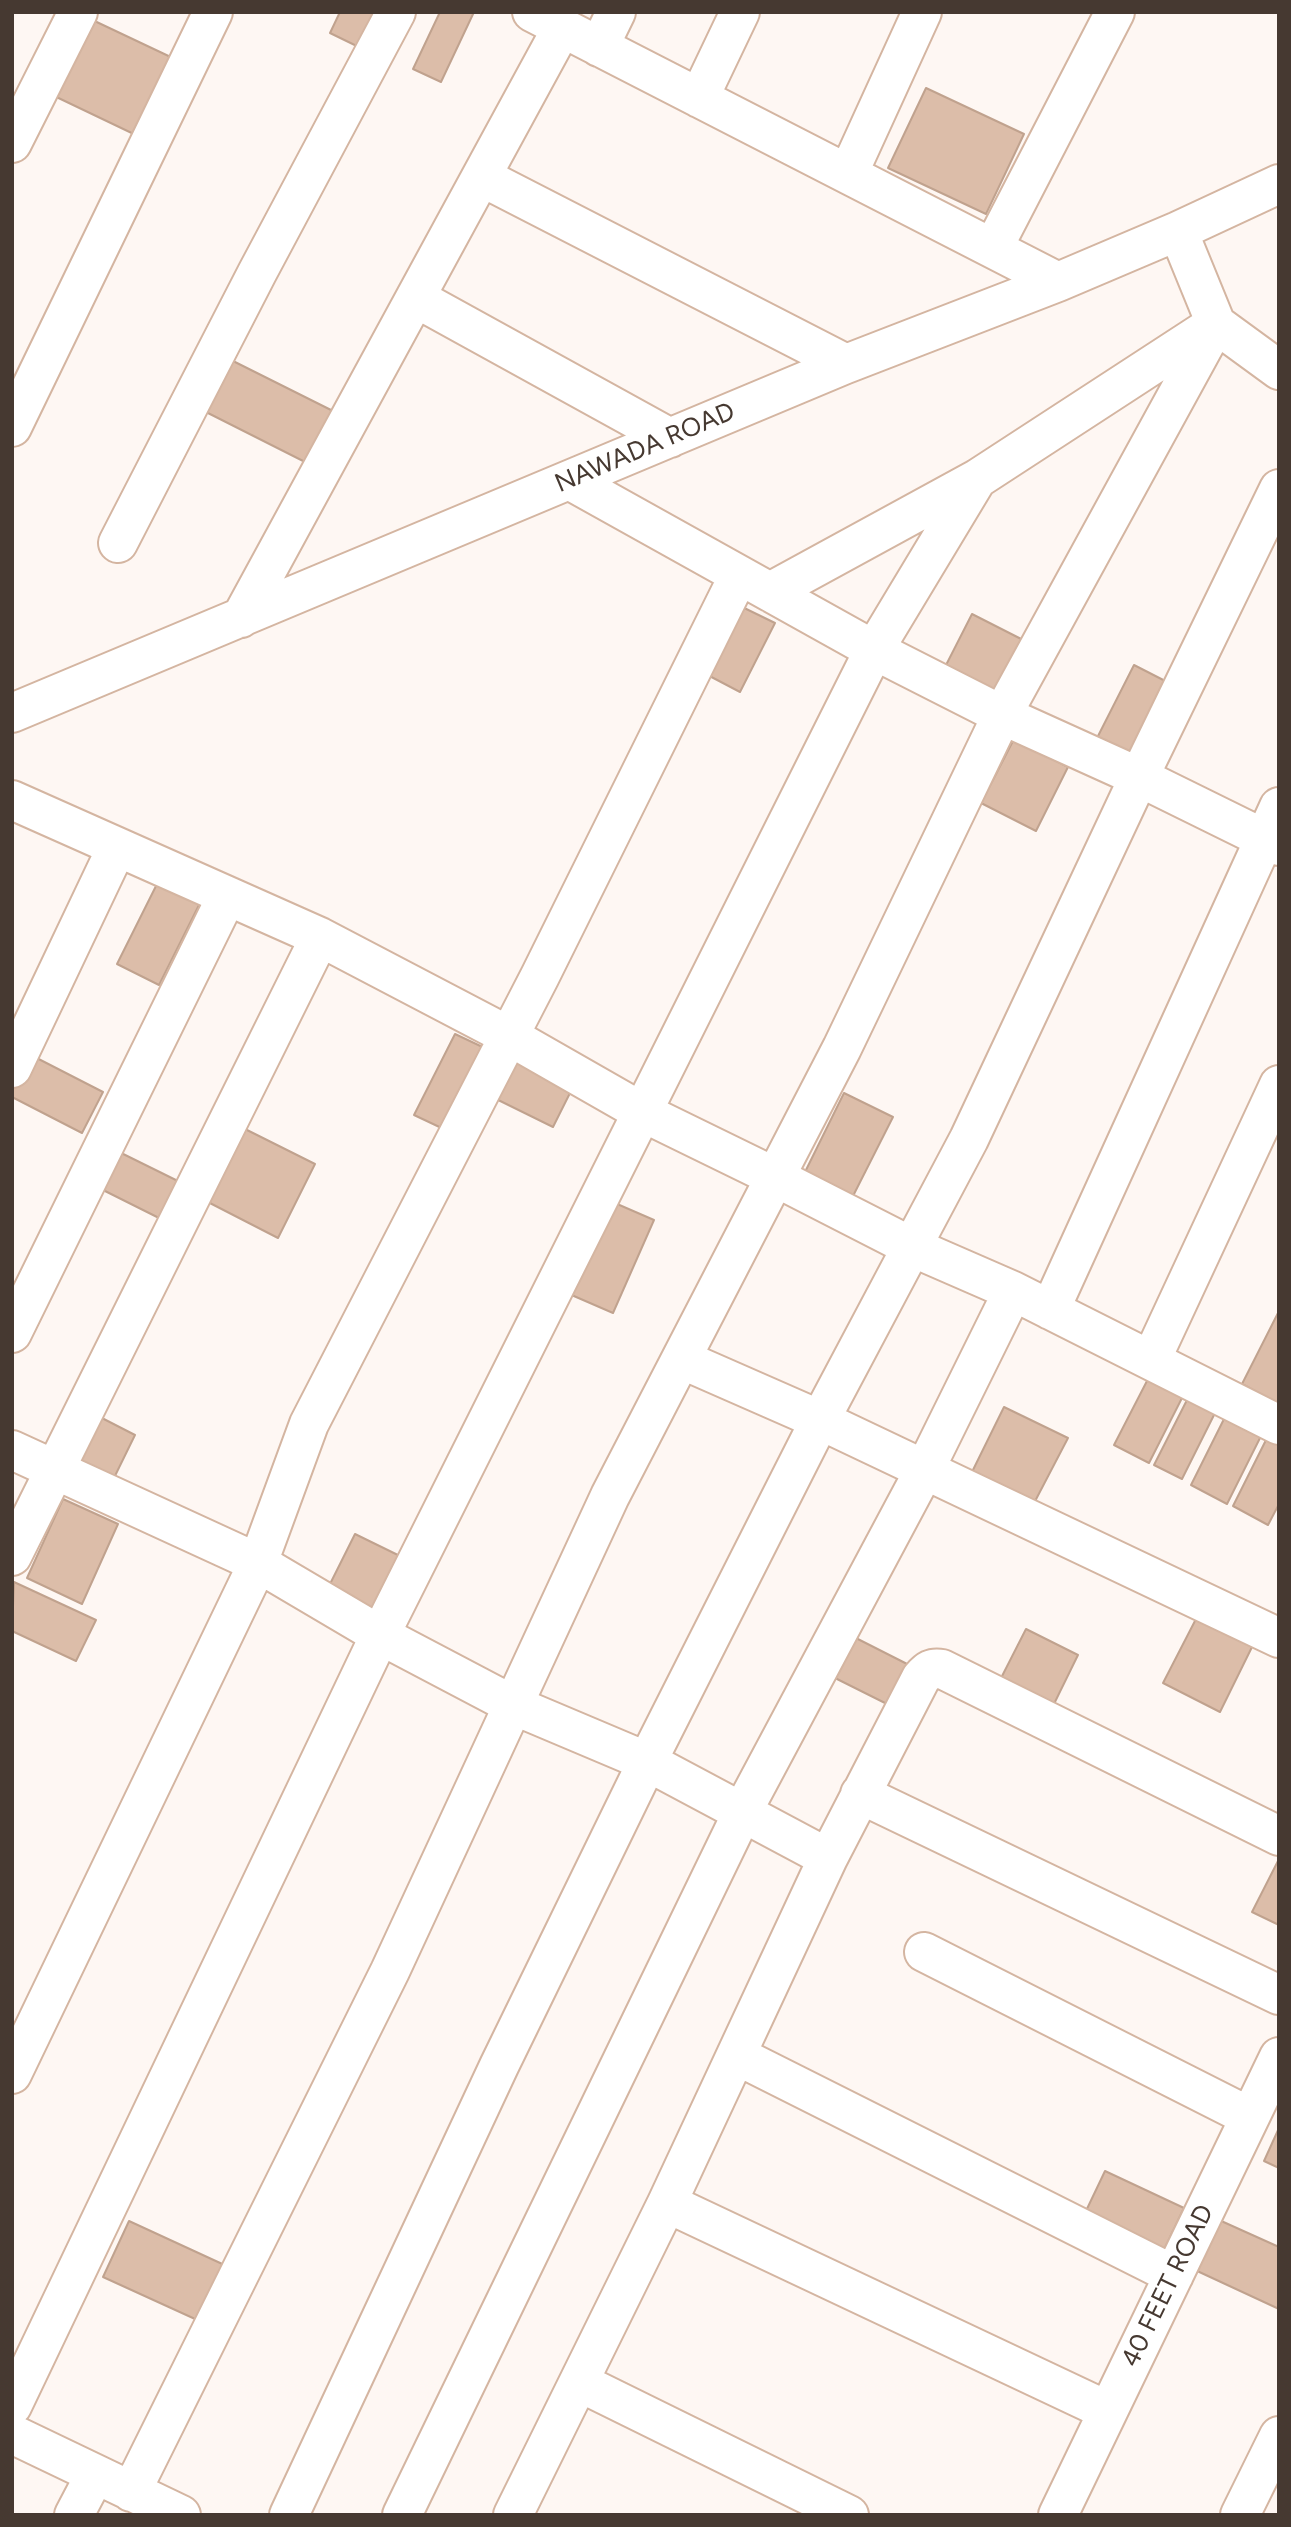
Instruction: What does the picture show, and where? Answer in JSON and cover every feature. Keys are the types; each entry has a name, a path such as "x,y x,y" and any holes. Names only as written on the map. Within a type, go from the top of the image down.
{"street":[{"path":"12,143 78,12"},
{"path":"12,427 213,12"},
{"path":"118,543 396,12"},
{"path":"600,47 616,12"},
{"path":"699,98 740,12"},
{"path":"848,174 922,12"},
{"path":"993,248 1115,12"},
{"path":"241,618 482,177 547,20 1058,282"},
{"path":"482,177 846,364"},
{"name":"NAWADA ROAD","path":"12,713 846,364 1058,282 1279,184"},
{"path":"1178,231 1216,324 1279,370"},
{"path":"416,298 670,438"},
{"path":"12,2074 258,1563 309,1424 509,1036 755,583 976,479 1216,324"},
{"path":"131,2492 390,1971 610,1496 842,1048 1002,715 1216,324"},
{"path":"12,2406 380,1635 874,650 976,479"},
{"path":"569,480 874,650 1002,715 1139,777 1274,831 1050,1310"},
{"path":"289,2515 499,2066 820,1420 969,1139 1139,777 1279,489"},
{"path":"12,800 320,937 509,1036 642,1112 912,1247 1013,1291 1277,1420"},
{"path":"12,1068 117,847"},
{"path":"12,1333 227,896"},
{"path":"12,1556 320,937"},
{"path":"1151,1360 1279,1085"},
{"path":"402,2515 742,1812 925,1469 1013,1291"},
{"path":"681,1360 820,1420 1279,1638"},
{"path":"12,1450 258,1563 380,1635 513,1705 648,1762 828,1858"},
{"path":"523,2512 579,2382 667,2203 828,1858 921,1678 929,1670 935,1668 1279,1836"},
{"path":"860,1794 1279,1995"},
{"path":"924,1952 1250,2117"},
{"path":"736,2054 1174,2275"},
{"name":"40 FEET ROAD","path":"1058,2515 1250,2117 1275,2075"},
{"path":"667,2203 1108,2411"},
{"path":"579,2382 849,2515"},
{"path":"12,2434 181,2515"},
{"path":"1240,2515 1279,2436"},
{"path":"74,2515 95,2475"}],"building":[{"path":"340,12 388,12 369,52 330,33"},
{"path":"440,12 474,12 441,82 413,69"},
{"path":"84,16 177,60 140,137 48,93"},
{"path":"926,88 1024,134 986,214 888,168"},
{"path":"227,358 341,415 315,467 202,410"},
{"path":"734,603 775,623 740,692 700,671"},
{"path":"972,614 1031,644 1002,701 943,671"},
{"path":"1134,665 1175,686 1138,762 1096,740"},
{"path":"1014,739 1068,767 1036,831 981,803"},
{"path":"160,878 202,899 159,985 117,964"},
{"path":"455,1034 491,1051 450,1132 414,1115"},
{"path":"23,1051 103,1092 82,1133 12,1097 12,1074"},
{"path":"504,1053 573,1087 553,1127 484,1093"},
{"path":"844,1093 893,1117 853,1196 805,1172"},
{"path":"241,1127 315,1164 278,1238 204,1200"},
{"path":"105,1145 190,1187 171,1224 87,1182"},
{"path":"601,1197 654,1220 613,1313 560,1290"},
{"path":"1279,1311 1279,1399 1277,1403 1242,1384"},
{"path":"1148,1379 1183,1396 1149,1463 1114,1445"},
{"path":"1188,1398 1216,1411 1182,1479 1154,1465"},
{"path":"1004,1407 1068,1438 1032,1507 970,1476"},
{"path":"96,1415 135,1435 111,1484 72,1464"},
{"path":"1224,1419 1261,1436 1227,1504 1191,1485"},
{"path":"1267,1438 1279,1444 1279,1504 1268,1525 1233,1506"},
{"path":"63,1499 118,1524 82,1604 27,1578"},
{"path":"355,1534 404,1558 375,1616 326,1592"},
{"path":"14,1582 96,1620 76,1661 12,1631"},
{"path":"1197,1617 1253,1645 1220,1712 1163,1683"},
{"path":"1026,1629 1078,1655 1051,1710 998,1684"},
{"path":"844,1632 915,1668 895,1708 823,1672"},
{"path":"1279,1859 1279,1925 1252,1912"},
{"path":"1279,2128 1279,2168 1264,2161"},
{"path":"1105,2171 1184,2208 1164,2250 1085,2213"},
{"path":"1219,2220 1279,2247 1279,2309 1195,2270"},
{"path":"129,2221 231,2268 206,2324 103,2277"}]}
